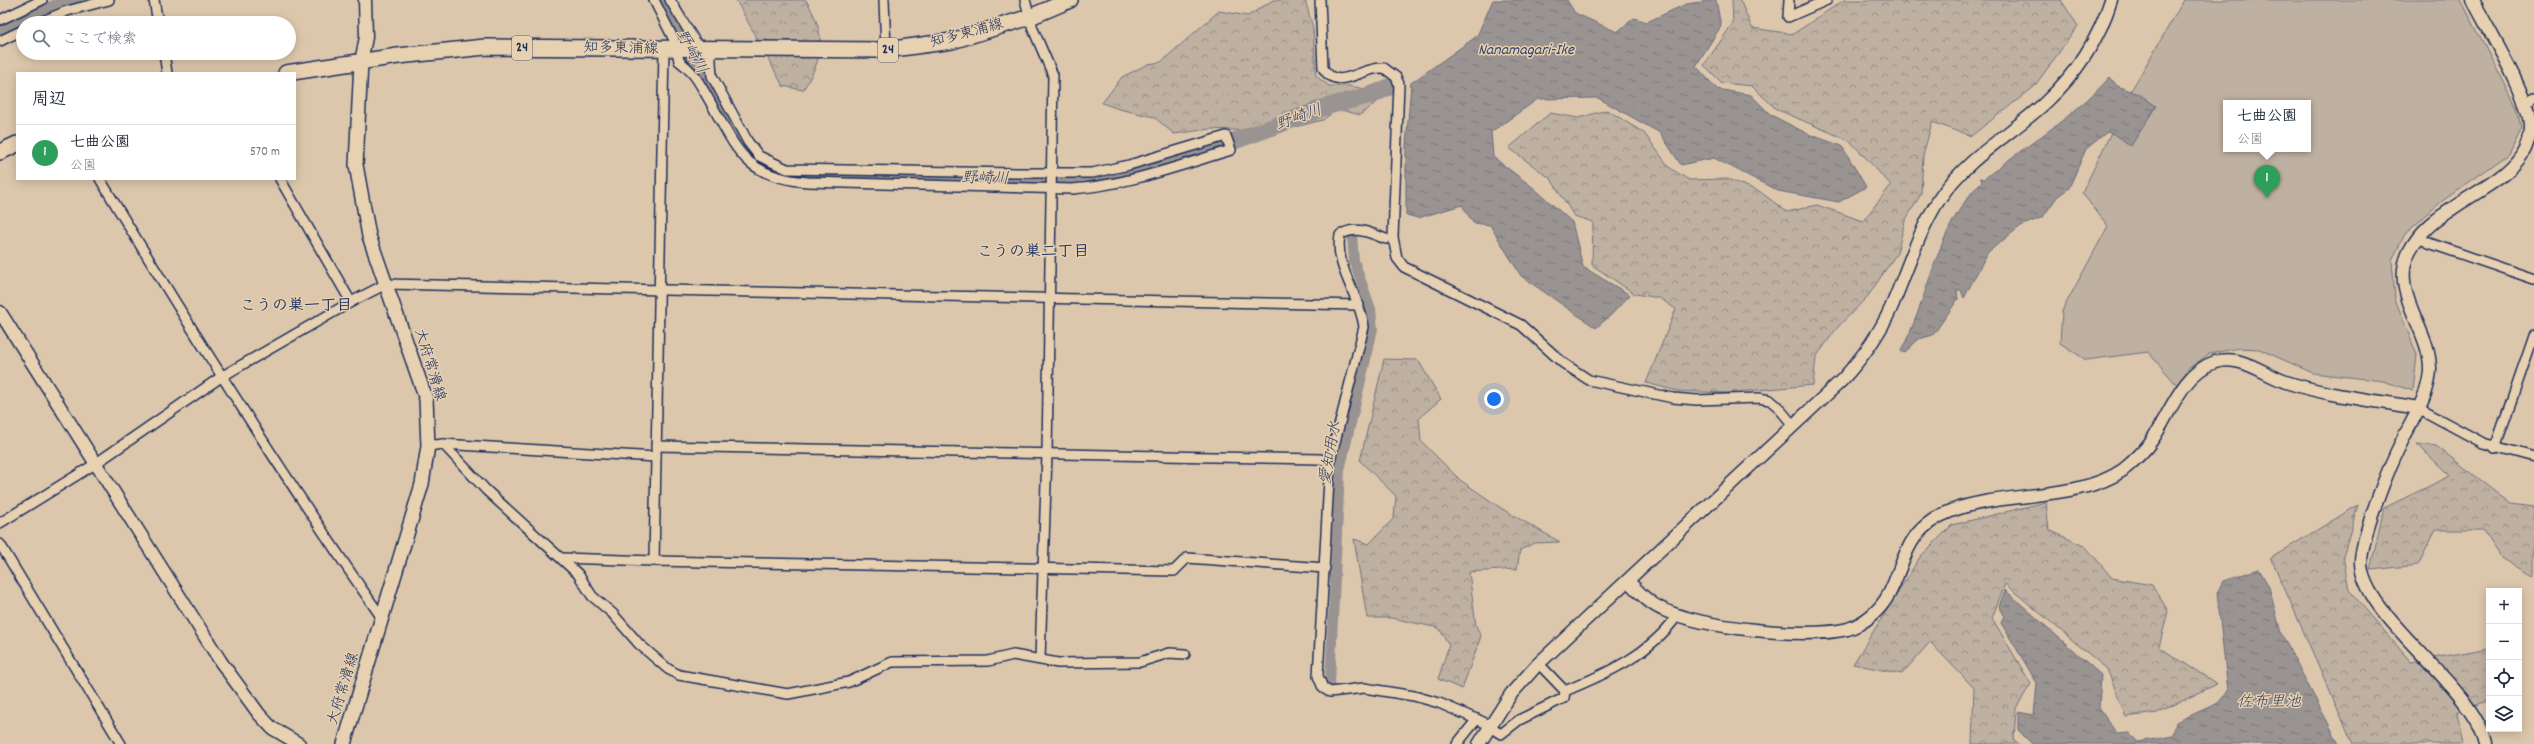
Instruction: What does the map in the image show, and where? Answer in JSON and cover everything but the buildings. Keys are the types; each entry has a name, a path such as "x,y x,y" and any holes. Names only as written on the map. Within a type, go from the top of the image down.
{"main road":[{"name":"知多東浦線","path":"293,72 398,56 485,47 886,50 952,41 1030,16 1070,0"},
{"name":"大府常滑線","path":"344,744 422,484 428,446 426,399 369,236 356,165 361,62"},
{"path":"0,152 16,144"}],"street":[{"path":"0,20 42,0"},
{"path":"56,16 109,0"},
{"path":"154,0 157,16"},
{"path":"361,62 366,37 365,0"},
{"path":"654,0 689,49 712,76 748,142 759,156 787,169 1077,174 1110,170 1226,136 1230,150 1111,185 1051,188 808,182 780,178 766,174 751,165 734,146 694,72 679,61 689,49"},
{"path":"654,561 660,291 689,49 670,0"},
{"path":"884,0 886,50"},
{"path":"1026,0 1033,29 1053,75 1047,454 1040,659"},
{"path":"1320,0 1322,68 1327,76 1334,80 1344,79 1384,68 1396,77 1398,84 1392,237 1397,258 1404,267 1521,325 1563,363 1589,380 1673,398 1764,399 1777,406 1793,425"},
{"path":"1789,0 1788,17 1827,0"},
{"path":"1479,744 1493,728 1511,694 1539,664 1842,380 1862,358 1891,309 1925,224 1940,198 1976,158 2044,103 2063,84 2092,43 2111,0"},
{"path":"2473,0 2530,101 2530,148 2502,175 2438,218 2418,237 2409,252 2404,272 2409,303 2425,339 2429,358 2428,381 2418,408 2392,462 2372,520 2361,561 2362,574 2374,598 2477,719 2486,744"},
{"path":"0,41 16,33"},
{"path":"165,60 167,72"},
{"path":"101,180 221,377 299,499 382,618"},
{"path":"281,180 351,302"},
{"path":"1386,239 1361,230 1349,229 1340,235 1337,249 1359,305 1363,323 1362,337 1330,462 1318,676 1323,688 1330,692 1340,693 1364,688 1414,696 1440,703 1477,719 1501,734 1519,720 1564,698 1565,691"},
{"path":"2418,237 2429,243 2534,279"},
{"path":"0,523 95,464 221,377 351,302 386,284 1359,305"},
{"path":"0,312 221,662 255,708 272,728 299,744"},
{"path":"2495,448 2534,335"},
{"path":"1628,581 1653,605 1677,616 1757,631 1808,632 1839,630 1856,626 1880,608 1892,586 1904,555 1914,538 1930,523 1960,508 2092,484 2121,471 2144,452 2191,378 2215,362 2240,362 2302,387 2418,408 2471,438 2495,448 2534,458"},
{"path":"428,446 443,444 656,457"},
{"path":"443,444 486,490 578,574 592,596 612,613 639,644 668,670 679,675 788,694 849,682 892,662 988,661 1013,655 1058,663 1140,662 1169,653 1185,654"},
{"path":"656,446 1313,459 1330,462"},
{"path":"0,544 121,744"},
{"path":"561,558 1174,571 1188,558 1325,568"},
{"path":"1565,691 1616,669 1634,658 1650,646 1677,616"},
{"path":"1539,664 1565,691"},
{"path":"1457,744 1477,719"}],"green space":[{"path":"736,0 806,0 817,24 820,35 820,46 819,56 815,67 803,90 783,86"},
{"path":"1273,0 1305,0 1313,28 1316,76 1329,86 1350,86 1365,89 1381,99 1360,115 1337,109 1323,120 1275,132 1210,129 1174,134 1154,117 1119,109 1102,103 1122,77 1148,64 1161,62 1219,11 1248,16"},
{"path":"1732,0 1740,0 1752,28 1793,34 1844,0 1899,0 1904,3 1906,0 2061,0 2078,26 2034,87 1971,136 1932,122 1923,156 1921,194 1905,221 1897,253 1868,296 1837,328 1816,357 1813,385 1725,393 1678,391 1646,383 1676,309 1659,298 1635,294 1592,265 1593,222 1574,216 1551,179 1509,148 1550,113 1578,118 1607,110 1644,133 1670,168 1689,180 1727,179 1759,191 1787,212 1817,205 1863,221 1891,185 1850,141 1776,109 1752,86 1722,83 1704,65 1733,23"},
{"path":"2184,0 2461,0 2517,107 2521,129 2509,154 2441,202 2405,234 2392,260 2395,299 2417,355 2413,391 2383,381 2313,373 2259,349 2239,348 2209,354 2189,368 2177,385 2148,352 2086,360 2060,343 2062,311 2108,226 2082,193 2132,89"},
{"path":"1384,359 1418,360 1441,399 1419,418 1421,441 1460,480 1504,510 1560,542 1534,543 1520,550 1517,569 1469,572 1476,626 1481,636 1462,689 1438,679 1449,645 1439,628 1391,618 1367,618 1354,539 1369,544 1394,518 1396,496 1360,461"},
{"path":"2417,444 2436,446 2511,503 2534,506 2534,577 2500,557 2482,530 2436,530 2418,565 2370,570 2384,508 2450,476"},
{"path":"2046,502 2049,530 2086,547 2112,578 2152,585 2168,611 2159,647 2217,684 2157,713 2126,717 2107,669 2005,584 1992,618 2031,684 2016,708 2014,740 2019,744 1972,744 1974,688 1930,642 1902,674 1853,664 1920,557 1952,525"},
{"path":"2358,505 2343,556 2349,590 2411,662 2486,649 2486,701 2457,712 2463,744 2353,744 2271,558"}],"water":[{"name":"Nanamagari-Ike","path":"1493,0 1567,0 1575,13 1617,32 1634,18 1647,22 1686,4 1716,0 1721,26 1696,66 1717,89 1751,95 1771,115 1808,134 1842,146 1866,187 1839,202 1778,191 1714,158 1681,165 1660,133 1598,98 1538,99 1491,132 1493,157 1535,189 1572,222 1583,267 1630,295 1596,328 1521,276 1490,225 1473,223 1462,205 1418,218 1406,215 1406,146 1411,83 1477,36"},
{"path":"2110,77 2117,86 2139,94 2156,106 2131,146 2116,135 2107,132 2086,149 2069,188 2057,197 2043,217 2021,226 1988,252 1964,298 1961,290 1957,290 1958,299 1933,335 1919,339 1904,353 1901,351 1920,306 1943,241 1953,220 1966,200 1982,181 1979,178 1984,179 2065,119"},
{"name":"佐布里池","path":"2259,569 2269,587 2281,633 2339,744 2032,744 2018,730 2018,712 2034,715 2037,683 2001,623 2004,615 1999,606 2005,590 2101,675 2099,708 2117,734 2129,733 2138,742 2173,736 2176,722 2218,703 2228,691 2217,593 2223,581"}],"waterway":[{"name":"野崎川","path":"37,16 74,0"},
{"name":"野崎川","path":"662,0 743,146 753,158 764,166 777,172 792,175 1076,181 1138,170 1169,162 1261,132 1329,106 1371,95 1389,87"},
{"name":"野崎川","path":"0,32 16,25"},
{"name":"愛知用水","path":"1330,684 1340,470 1373,329 1371,309 1354,261 1352,234"}],"place":[{"name":"七曲公園","path":"2267,198"}],"district":[{"name":"こうの巣二丁目","path":"1033,252"},
{"name":"こうの巣一丁目","path":"296,306"}]}
